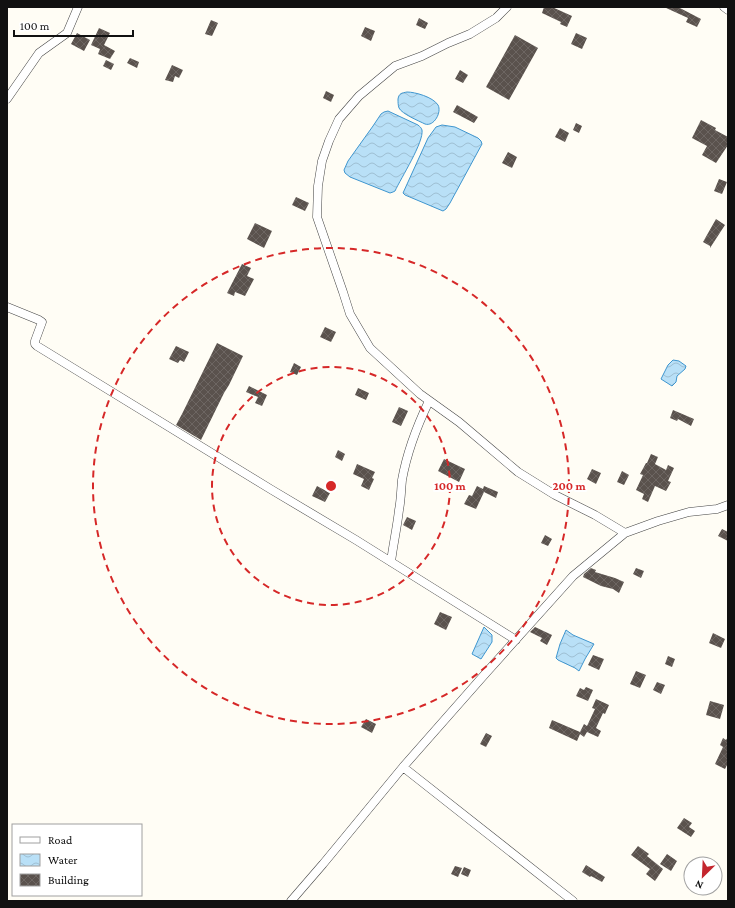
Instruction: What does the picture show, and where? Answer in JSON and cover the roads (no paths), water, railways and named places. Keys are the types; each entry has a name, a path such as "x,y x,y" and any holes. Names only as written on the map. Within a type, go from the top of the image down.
{"street":[{"path":"7,99 39,53 67,33 78,7"},
{"path":"506,7 496,18 470,34 422,56 395,66 359,96 339,119 322,161 318,186 317,217 350,314 370,348 429,401 471,432 518,472 555,495 595,515 625,533"},
{"path":"724,7 728,10"},
{"path":"7,307 42,322 35,340 35,344 37,346 516,640"},
{"path":"391,562 402,479 418,425 429,401"},
{"path":"291,901 403,767 573,576 625,533 689,512 717,509 728,505"},
{"path":"403,767 573,901"}],"water":[{"path":"407,92 424,96 436,102 439,111 434,121 425,124 403,113 398,106 398,97"},
{"path":"388,111 418,125 422,130 422,136 412,160 395,191 390,193 350,177 344,170 348,161 381,114"},
{"path":"442,125 455,127 478,138 482,144 450,203 443,211 403,193 428,138 436,127"},
{"path":"673,360 679,361 686,366 685,369 677,376 676,382 672,386 661,379 668,365"},
{"path":"484,627 492,635 492,642 481,659 472,654"},
{"path":"566,630 573,635 594,644 579,671 556,658"}]}
